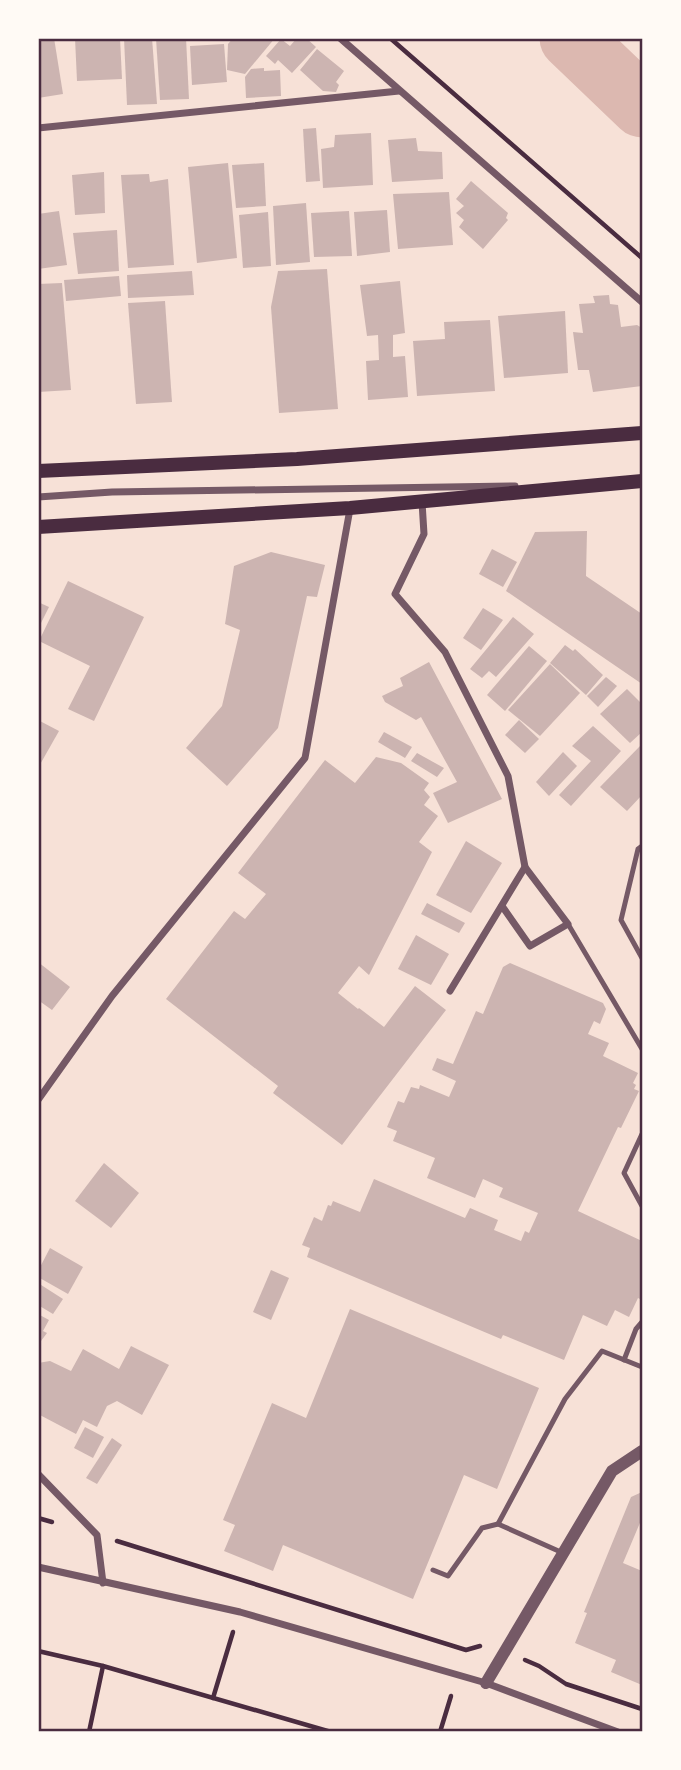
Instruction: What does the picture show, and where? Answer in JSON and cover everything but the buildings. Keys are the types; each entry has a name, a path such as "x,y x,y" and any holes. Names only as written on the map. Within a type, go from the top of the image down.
{"main road":[{"path":"38,471 297,459 642,433"},
{"path":"38,527 350,508 642,481"}],"street":[{"path":"340,38 642,302"},
{"path":"38,128 399,92"},
{"path":"38,478 82,470"},
{"path":"38,497 112,492 586,485"},
{"path":"422,501 424,534 395,594 445,652 508,776 525,867 568,924 530,946 502,906"},
{"path":"38,1100 112,996 305,758 350,508"},
{"path":"450,990 525,867"},
{"path":"486,1683 611,1472 642,1451"},
{"path":"38,1474 97,1535 103,1583"},
{"path":"38,1567 240,1612 486,1683 618,1731"}],"lane":[{"path":"642,846 638,849 621,920 642,958"},
{"path":"568,924 642,1049"},
{"path":"635,944 642,938"},
{"path":"642,1135 624,1173 642,1206"},
{"path":"624,1360 636,1329 642,1322"},
{"path":"498,1524 565,1399 601,1351 642,1367"},
{"path":"433,1570 448,1576 482,1528 498,1524 563,1553"}],"path":[{"path":"390,38 642,258"},
{"path":"38,1518 467,1650 483,1645 505,1651 539,1666 566,1684 642,1709"},
{"path":"213,1698 240,1612"},
{"path":"38,1651 103,1666 331,1731"},
{"path":"89,1731 103,1666"},
{"path":"440,1731 458,1675"}],"waterway":[{"path":"571,38 642,106"}]}
